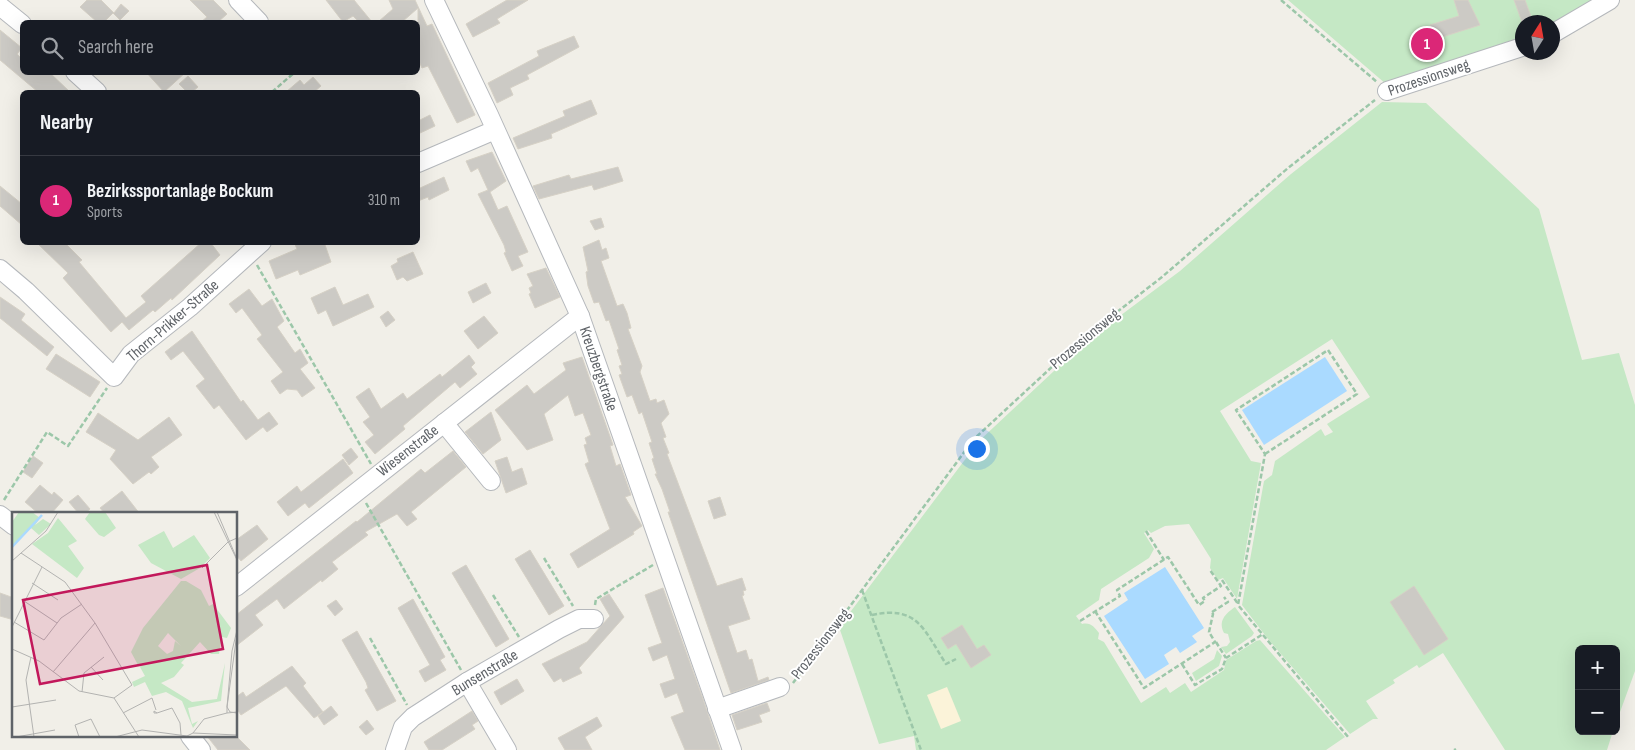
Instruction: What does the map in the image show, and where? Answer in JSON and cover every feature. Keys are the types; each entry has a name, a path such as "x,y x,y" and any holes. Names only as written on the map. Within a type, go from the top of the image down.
{"street":[{"path":"5,0 0,7 20,22"},
{"path":"238,0 257,20"},
{"name":"Kreuzbergstraße","path":"434,0 496,130 580,316 732,750"},
{"path":"1560,30 1583,18 1610,0"},
{"name":"Prozessionsweg","path":"1387,91 1515,49"},
{"path":"78,75 94,90"},
{"path":"420,162 496,130"},
{"name":"Thorn-Prikker-Straße","path":"0,269 26,291 114,377 131,354 190,307 242,248"},
{"name":"Wiesenstraße","path":"238,585 580,316"},
{"path":"444,423 491,481"},
{"path":"0,515 12,524"},
{"name":"Bunsenstraße","path":"395,750 403,727 413,717 526,648 586,619"},
{"path":"468,682 507,750"},
{"name":"Prozessionsweg","path":"717,709 780,687"},
{"path":"192,738 201,750"}],"path":[{"path":"1281,0 1387,91"},
{"path":"274,90 292,75"},
{"name":"Prozessionsweg","path":"780,687 794,682 974,439 1082,340 1162,276 1288,168 1387,91"},
{"path":"242,248 258,266 377,476"},
{"path":"1238,605 1265,454 1236,410 1328,350 1357,394 1265,454"},
{"path":"0,505 48,432 68,446 114,377"},
{"path":"359,491 468,682"},
{"path":"1146,531 1164,560"},
{"path":"544,558 586,619 596,599 665,560"},
{"path":"1080,621 1120,596 1117,590 1168,558 1199,605 1206,603 1203,598 1221,586 1210,570"},
{"path":"1222,580 1238,605 1349,738"},
{"path":"862,590 921,750"},
{"path":"493,595 526,648"},
{"path":"1224,597 1228,602 1212,612 1209,632 1226,658"},
{"path":"1095,611 1144,688 1215,642"},
{"path":"872,615 894,612 913,618 921,625 946,664 956,659"},
{"path":"1182,664 1196,685 1222,668 1226,658 1263,634"},
{"path":"370,638 413,717"}],"green space":[{"path":"1288,0 1597,0 1560,24 1560,15 1515,15 1515,43 1386,84"},
{"path":"1382,102 1426,103 1539,209 1582,360 1619,353 1635,405 1635,671 1620,712 1620,645 1575,645 1575,735 1612,735 1607,750 1505,750 1443,653 1419,668 1417,665 1393,680 1395,683 1366,701 1378,719 1373,719 1350,734 1268,639 1242,605 1264,481 1272,475 1275,461 1321,429 1325,436 1333,432 1327,424 1370,397 1332,339 1220,411 1251,461 1261,463 1237,599 1223,578 1218,580 1210,568 1211,559 1189,524 1165,526 1151,533 1148,530 1144,533 1154,549 1149,558 1101,589 1099,600 1076,616 1082,624 1090,624 1099,633 1098,639 1104,642 1141,703 1166,687 1170,693 1185,683 1191,692 1224,670 1226,660 1260,640 1345,737 1326,750 916,750 914,736 879,744 839,627 979,441 1085,342 1180,271 1291,174"},
{"path":"1235,607 1254,633 1226,654 1221,647 1227,646 1230,642 1228,634 1224,633 1222,629 1222,621 1228,612"},
{"path":"1217,650 1222,656 1219,666 1196,681 1192,673 1214,659"}],"sand":[{"path":"947,687 961,721 941,729 927,695"}],"water":[{"path":"1325,357 1347,391 1264,445 1242,410"},
{"path":"1165,567 1204,628 1192,636 1197,642 1180,653 1176,647 1164,655 1169,664 1145,679 1104,616 1128,600 1124,593"}],"building":[{"path":"87,0 101,0 114,13 121,4 129,11 120,20 113,13 106,20 95,20 80,7"},
{"path":"190,0 213,0 227,14 220,20 203,20 207,17"},
{"path":"326,0 354,0 370,20 357,20 353,16 346,20 341,20"},
{"path":"389,0 415,0 427,26 432,24 475,115 457,123 428,66 422,68 420,64 420,20 418,20 418,8 404,20 380,20 393,9"},
{"path":"507,0 528,0 497,19 500,23 473,37 466,24"},
{"path":"1454,0 1468,0 1480,25 1439,38 1443,50 1427,55 1422,41 1434,37 1430,25 1459,16"},
{"path":"1514,0 1525,0 1530,15 1519,15"},
{"path":"0,30 20,46 17,54 20,57 20,75 52,75 68,90 36,90 0,60"},
{"path":"574,36 579,47 527,75 529,79 510,88 513,95 497,103 488,83 539,56 537,51"},
{"path":"149,75 183,75 166,90 162,90"},
{"path":"188,76 198,87 194,90 185,90 179,84"},
{"path":"313,77 321,86 316,90 288,90 300,80 304,85"},
{"path":"591,100 597,114 551,134 552,138 518,149 513,138 565,116 563,111"},
{"path":"430,115 435,126 420,133 420,120"},
{"path":"492,152 506,181 490,192 498,210 507,206 528,252 518,256 523,266 512,271 504,253 506,252 504,245 478,194 488,190 478,168 471,172 466,161"},
{"path":"618,167 623,181 594,190 592,185 539,199 533,186 569,175 571,179"},
{"path":"444,177 449,190 429,200 428,197 420,200 420,188"},
{"path":"0,186 20,202 20,223 0,206"},
{"path":"601,218 604,227 595,230 590,221"},
{"path":"599,240 602,250 606,248 609,258 601,261 617,306 623,304 627,313 631,328 628,329 642,366 640,372 650,401 656,399 657,403 664,400 669,414 661,423 666,437 663,438 669,453 667,454 717,586 742,578 746,590 743,591 744,595 742,596 750,619 728,626 737,653 746,650 749,660 752,659 758,681 768,677 769,680 731,693 668,512 670,512 655,474 657,474 652,459 654,458 649,443 652,442 642,412 639,414 632,395 627,397 619,375 622,374 619,366 622,365 617,350 619,349 609,320 606,321 599,302 594,303 588,286 586,272 588,271 583,247"},
{"path":"39,245 67,245 82,260 79,262 126,318 146,302 141,296 199,245 212,245 220,255 172,300 171,298 155,312 153,310 129,330 122,322 111,332 63,278 68,273"},
{"path":"295,245 325,245 331,262 300,275 298,270 276,279 269,261 297,249"},
{"path":"413,252 423,274 407,281 403,277 397,280 391,266 398,262 397,259"},
{"path":"546,268 560,297 535,308 529,294 531,293 529,288 533,286 527,274"},
{"path":"486,283 491,293 473,303 468,292"},
{"path":"335,287 343,305 368,294 374,307 333,326 326,310 318,314 311,298"},
{"path":"249,289 262,306 272,299 284,321 277,327 295,353 300,349 308,363 300,369 315,388 302,397 297,390 287,389 280,394 271,381 283,372 257,339 262,335 242,308 236,313 229,304"},
{"path":"0,297 25,314 21,320 54,347 47,356 0,318"},
{"path":"388,311 395,320 386,327 380,317"},
{"path":"484,316 498,333 478,349 464,331"},
{"path":"192,331 241,402 243,400 258,420 269,412 278,424 267,432 263,427 246,440 219,405 214,409 196,386 205,379 183,351 171,360 165,352"},
{"path":"56,354 100,382 90,397 46,369"},
{"path":"469,355 475,363 471,367 477,374 460,388 455,382 403,426 405,429 375,454 365,442 374,435 363,422 370,417 356,397 369,388 381,409 403,393 407,399 440,374 442,377"},
{"path":"582,357 613,445 610,446 616,466 620,464 631,495 625,497 642,526 633,532 634,534 578,568 570,554 610,529 585,464 589,462 584,445 587,444 585,438 591,435 583,413 575,416 568,395 544,414 553,440 527,450 495,410 527,385 534,394 566,370 563,363"},
{"path":"491,412 501,440 483,454 465,432"},
{"path":"98,413 138,440 169,417 182,435 151,457 159,467 133,484 110,459 116,450 86,432"},
{"path":"351,448 358,457 349,465 342,455"},
{"path":"453,451 466,467 411,512 417,519 407,526 397,514 365,532 368,535 332,562 338,569 322,582 321,580 284,609 277,599 255,615 263,625 238,644 238,613 357,522 421,469 425,473"},
{"path":"33,456 43,463 32,478 23,472"},
{"path":"507,457 512,472 522,468 527,484 506,493 495,461"},
{"path":"343,459 353,473 309,508 305,503 288,516 277,502 297,486 301,492"},
{"path":"40,485 52,495 54,492 63,500 53,512 37,512 25,502"},
{"path":"122,491 138,512 103,512 100,508"},
{"path":"78,495 90,509 86,512 77,512 69,502"},
{"path":"720,497 726,515 714,519 708,501"},
{"path":"257,525 268,539 241,561 238,557 238,539"},
{"path":"530,550 564,606 549,615 515,559"},
{"path":"466,565 509,639 496,647 452,573"},
{"path":"1414,586 1448,639 1424,655 1390,602"},
{"path":"663,588 720,750 685,750 671,717 684,712 677,693 665,698 660,684 675,679 667,655 653,661 648,648 662,643 645,595"},
{"path":"0,593 12,597 12,619 0,616"},
{"path":"609,594 624,617 579,668 582,673 563,682 561,678 554,682 542,664 587,642 610,616 600,599"},
{"path":"413,599 445,657 440,660 446,670 425,682 419,671 430,665 398,608"},
{"path":"336,600 343,609 335,616 327,606"},
{"path":"962,625 977,649 984,645 991,655 971,668 956,644 948,649 941,638"},
{"path":"357,631 396,701 377,711 365,690 368,688 366,682 342,640"},
{"path":"292,666 306,683 303,686 323,712 314,718 286,686 241,715 238,711 238,696 243,692 246,697"},
{"path":"517,679 524,691 501,705 494,692"},
{"path":"767,703 770,711 759,715 762,722 737,730 732,715"},
{"path":"331,706 338,715 324,725 318,716"},
{"path":"472,711 478,721 472,725 475,729 442,750 429,750 424,742"},
{"path":"597,717 602,726 585,737 592,750 565,750 558,738"},
{"path":"367,720 374,729 366,735 359,727"},
{"path":"209,738 238,738 250,750 218,750"}],"place":[{"name":"Bezirkssportanlage Bockum","path":"1427,44"}]}
